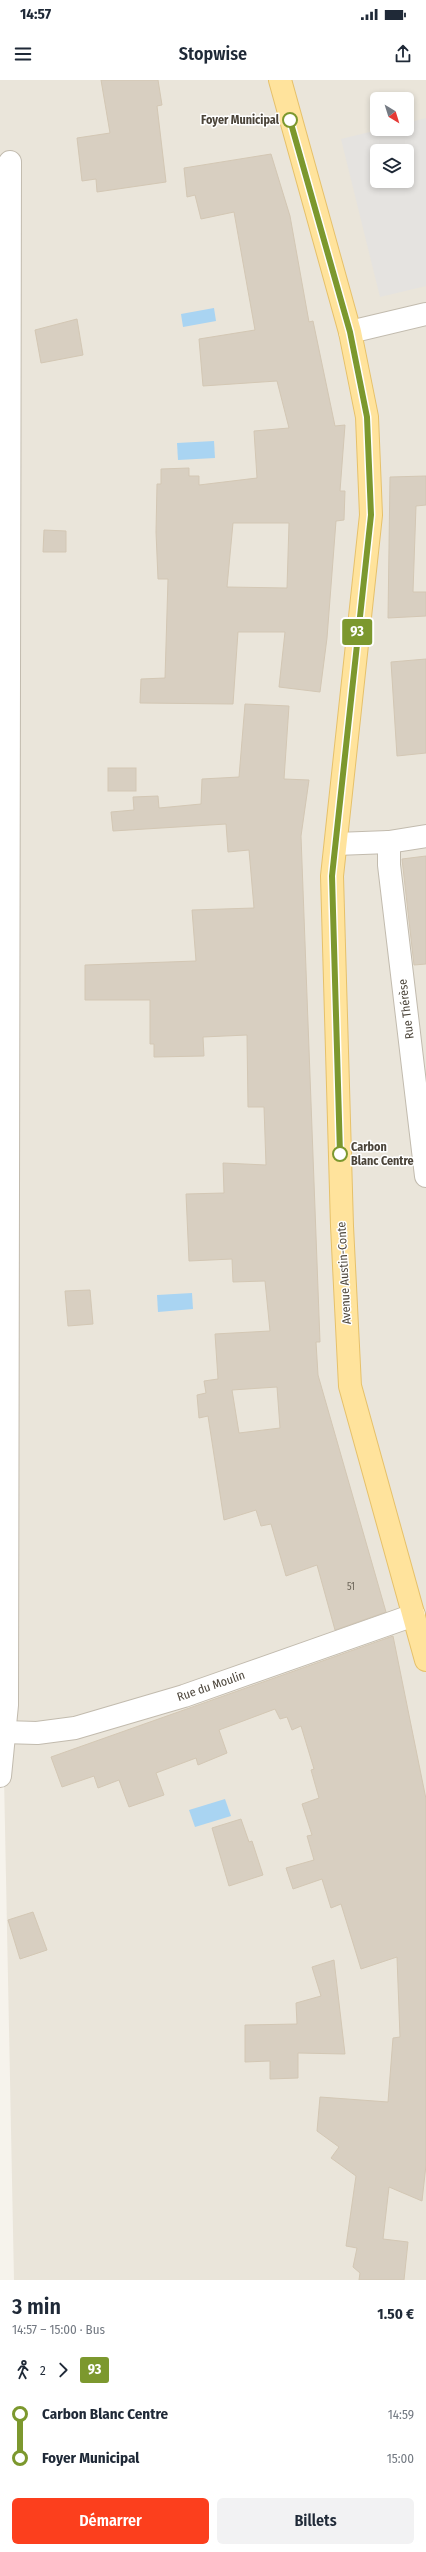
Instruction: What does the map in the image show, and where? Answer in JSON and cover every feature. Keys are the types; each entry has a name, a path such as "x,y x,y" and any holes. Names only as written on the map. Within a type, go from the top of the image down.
{"main road":[{"name":"Avenue Austin-Conte","path":"280,80 350,332 367,417 371,515 332,876 342,1218 350,1386 426,1660"}],"street":[{"path":"0,1776 3,1732 7,1705 10,162"},
{"path":"350,332 426,314"},
{"path":"336,844 389,842 426,836"},
{"name":"Rue Thérèse","path":"389,842 389,865 426,1176"},
{"name":"Rue du Moulin","path":"3,1732 37,1733 75,1728 184,1696 414,1615"}],"shaded area":[{"path":"0,80 426,80 426,2280 14,2280 0,1576"},
{"path":"426,118 426,286 380,297 341,139 370,132 370,136 414,136 414,121"}],"water":[{"path":"214,308 216,321 183,327 181,314"},
{"path":"214,441 215,458 178,460 177,443"},
{"path":"192,1293 193,1309 158,1312 157,1295"},
{"path":"225,1799 231,1816 195,1827 189,1810"}],"building":[{"path":"101,80 158,80 162,105 157,106 166,182 97,192 96,179 82,181 77,138 110,133"},
{"path":"271,154 290,216 309,322 313,321 335,426 345,425 340,491 345,491 344,520 336,521 327,638 320,692 279,687 285,632 238,632 233,704 140,703 141,679 165,678 168,579 158,579 156,532 157,484 161,484 161,469 189,468 189,476 199,476 199,485 257,478 254,431 289,428 277,381 203,386 199,339 255,330 234,212 201,219 195,195 187,197 184,168","holes":["233,523 289,523 287,588 227,587"]},
{"path":"77,319 83,355 41,363 35,330"},
{"path":"426,476 426,505 416,506 413,592 426,592 426,616 388,618 390,477"},
{"path":"44,530 66,531 66,552 43,552"},
{"path":"426,659 426,753 397,756 391,662"},
{"path":"245,704 289,706 284,779 309,780 301,836 320,1342 316,1342 318,1375 386,1612 335,1630 317,1565 286,1576 271,1524 261,1526 256,1510 224,1520 208,1416 199,1418 197,1395 206,1393 204,1381 218,1379 215,1334 270,1331 265,1281 233,1282 232,1259 189,1261 186,1194 224,1193 223,1163 266,1165 264,1107 248,1107 247,1035 203,1037 204,1056 154,1057 154,1044 150,1044 150,1000 85,1000 85,965 196,961 192,910 254,908 249,850 228,852 226,824 113,831 111,812 134,810 133,797 158,796 159,808 201,804 202,779 239,777","holes":["277,1387 280,1428 239,1433 232,1390"]},
{"path":"108,768 136,768 136,791 108,791"},
{"path":"426,856 426,964 414,965 402,859"},
{"path":"90,1290 93,1324 68,1326 65,1291"},
{"path":"393,1636 426,1799 426,2165 422,2201 389,2187 383,2239 408,2242 404,2280 359,2280 360,2273 353,2267 357,2248 346,2246 356,2176 331,2158 339,2147 317,2131 320,2097 388,2102 393,2038 400,2037 397,1957 361,1969 341,1904 331,1908 322,1879 293,1889 286,1868 314,1860 307,1836 312,1835 302,1804 319,1798 311,1770 314,1769 301,1726 292,1730 287,1717 280,1719 275,1709 219,1730 227,1753 198,1765 196,1758 156,1773 164,1795 129,1807 119,1780 98,1788 94,1776 62,1787 51,1757"},
{"path":"241,1819 249,1842 252,1841 263,1875 229,1886 212,1828"},
{"path":"33,1912 47,1950 20,1959 8,1920"},
{"path":"334,1960 345,2054 298,2053 298,2078 270,2079 270,2061 245,2062 245,2025 297,2024 296,2003 321,1996 312,1967"}],"bus line":[{"name":"93","path":"290,120 350,332 367,417 371,515 346,733 332,876 340,1154"}],"place":[{"name":"Foyer Municipal","path":"290,120"},
{"name":"Carbon Blanc Centre","path":"340,1154"}]}
